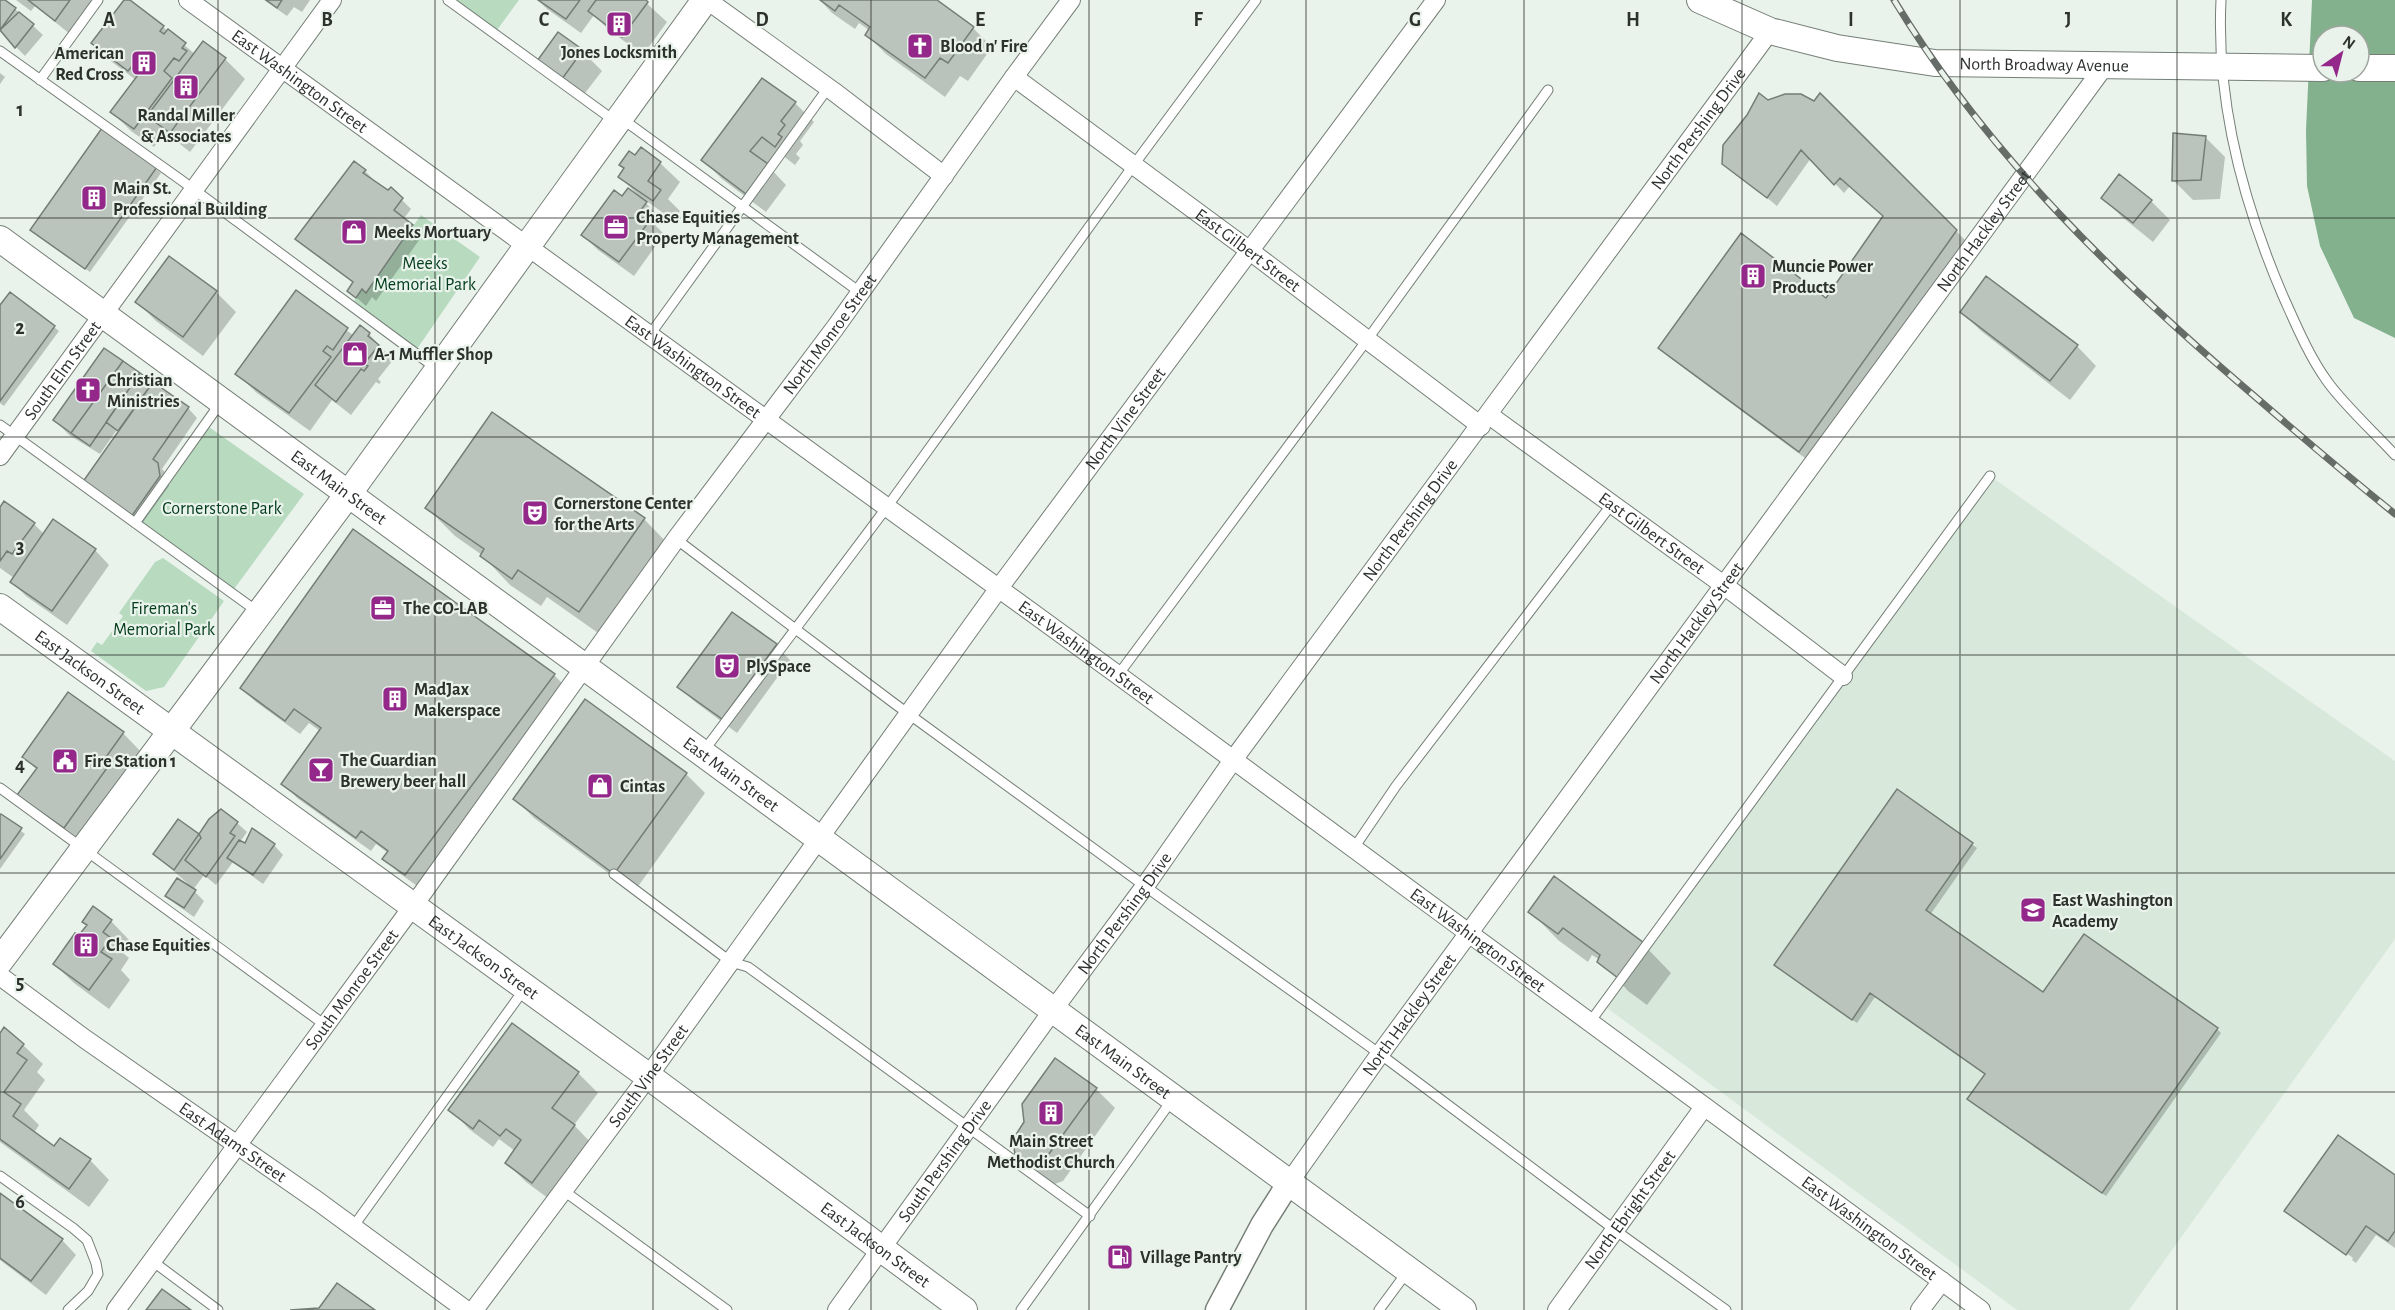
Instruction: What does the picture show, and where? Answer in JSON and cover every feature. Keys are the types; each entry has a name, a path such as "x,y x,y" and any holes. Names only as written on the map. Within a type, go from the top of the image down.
{"main road":[{"path":"0,961 349,493 617,119 706,0"},
{"name":"North Broadway Avenue","path":"1700,0 1770,31 1837,48 1935,63 2311,68"},
{"path":"2371,68 2395,68"},
{"name":"East Main Street","path":"0,239 1463,1310"},
{"name":"East Jackson Street","path":"0,607 648,1076 964,1310"}],"street":[{"name":"East Washington Street","path":"188,0 525,247 999,588 1981,1310"},
{"name":"South Elm Street","path":"0,456 7,430 102,313 332,0"},
{"path":"706,0 944,176"},
{"name":"North Monroe Street","path":"585,666 749,440 766,421 861,292 1071,0"},
{"name":"North Vine Street","path":"818,839 999,588 1430,5"},
{"name":"North Pershing Drive","path":"1053,1010 1145,886 1233,760 1485,421 1770,31"},
{"name":"North Hackley Street","path":"1288,1184 1380,1054 2106,64"},
{"name":"East Gilbert Street","path":"1014,77 1367,340 1612,504 1843,676"},
{"name":"South Monroe Street","path":"116,1310 412,907 585,666"},
{"name":"South Vine Street","path":"474,1310 648,1076 818,839"},
{"name":"East Adams Street","path":"0,976 85,1039 354,1227 466,1310"},
{"name":"South Pershing Drive","path":"837,1310 1053,1010"},
{"name":"North Ebright Street","path":"1557,1310 1704,1107"},
{"path":"1217,1310 1262,1225 1288,1184"},
{"path":"1920,1310 1942,1281"}],"lane":[{"path":"40,80 98,0"},
{"path":"448,0 861,292"},
{"path":"702,754 887,507 1256,0"},
{"path":"2222,0 2220,26 2231,67 2229,127 2246,196 2270,266 2298,329 2327,382 2395,455"},
{"path":"0,51 194,189 438,369"},
{"path":"649,336 828,88"},
{"path":"1118,675 1367,340 1548,90"},
{"path":"135,523 222,400"},
{"path":"7,430 259,613"},
{"path":"1590,1022 1990,476"},
{"path":"1354,848 1431,739 1612,504"},
{"path":"676,539 909,714 1380,1054 1726,1310"},
{"path":"0,788 325,1025"},
{"path":"614,874 731,962 748,967 1090,1216"},
{"path":"354,1227 364,1209 525,988"},
{"path":"1021,1310 1173,1098"},
{"path":"0,1176 74,1228 87,1240 98,1274 88,1291 68,1310"},
{"path":"564,1191 727,1310"},
{"path":"152,1260 218,1310"},
{"path":"1379,1310 1409,1270"}],"shaded area":[{"path":"2312,0 2395,0 2395,338 2354,318 2320,246 2307,186 2306,130"},
{"name":"East Washington Academy","path":"1990,476 2395,761 2395,939 2129,1310 2017,1310 1603,1005"}],"green space":[{"path":"456,0 519,0 497,30"},
{"name":"Meeks Memorial Park","path":"421,215 480,257 417,349 353,303 362,289 366,292"},
{"name":"Cornerstone Park","path":"209,427 304,494 234,589 142,522"},
{"name":"Fireman's Memorial Park","path":"163,558 224,601 164,687 146,691 91,651 97,642 102,645 123,616 119,613 155,562"}],"building":[{"path":"0,0 5,0 16,8 0,30"},
{"path":"28,0 70,0 55,21"},
{"name":"American Red Cross","path":"124,0 130,0 164,26 160,31 164,34 168,29 186,43 182,48 187,51 179,61 174,58 164,71 172,78 134,129 110,112 141,71 133,65 128,71 91,43"},
{"path":"266,0 282,0 277,8"},
{"path":"538,0 580,0 566,19"},
{"name":"Jones Locksmith","path":"596,0 646,0 648,2 622,37 588,11"},
{"name":"Blood n' Fire","path":"820,0 937,0 974,27 948,63 940,58 925,78 865,35 870,27 839,5 835,11"},
{"path":"19,12 34,24 15,48 0,30"},
{"name":"Jones Locksmith","path":"558,32 583,50 562,79 537,61"},
{"name":"Randal Miller & Associates","path":"203,41 226,58 170,133 147,116"},
{"path":"762,78 796,102 781,121 785,125 778,134 782,137 775,147 762,137 750,151 768,164 746,194 701,160"},
{"name":"Muncie Power Products","path":"1759,93 1768,100 1785,94 1801,94 1814,101 1820,93 1957,230 1799,452 1658,348 1741,233 1826,298 1883,216 1840,178 1834,185 1801,150 1767,198 1722,164 1723,145 1747,115"},
{"name":"Main St. Professional Building","path":"102,128 157,167 85,269 30,230"},
{"path":"2173,133 2206,136 2201,180 2172,181"},
{"path":"641,147 661,162 648,181 661,190 653,201 618,177 624,168 619,165 629,151 635,155"},
{"name":"Meeks Mortuary","path":"354,161 366,170 363,173 388,190 391,187 403,198 394,210 413,225 366,293 362,289 356,298 347,291 353,282 295,239"},
{"path":"2119,174 2152,200 2133,223 2101,198"},
{"name":"Chase Equities Property Management","path":"628,188 647,202 640,211 651,219 619,262 581,235 614,190 622,196"},
{"path":"169,256 217,291 183,337 135,302"},
{"path":"1986,276 2078,345 2050,381 1960,312"},
{"path":"296,290 348,328 333,350 327,346 323,351 331,357 289,413 235,374"},
{"path":"10,292 55,326 0,401 0,305"},
{"name":"A-1 Muffler Shop","path":"360,325 379,345 364,364 368,366 364,371 361,369 336,402 315,385"},
{"name":"Christian Ministries","path":"104,348 123,361 71,433 53,420"},
{"path":"123,361 140,373 90,446 71,433"},
{"path":"140,373 153,382 118,431 106,422"},
{"path":"153,382 189,407 153,459 158,463 160,476 131,517 82,483"},
{"name":"Cornerstone Center for the Arts","path":"492,412 645,518 579,612 518,570 512,579 480,556 484,549 425,508"},
{"path":"4,501 35,523 12,554 7,551 0,561 0,507"},
{"path":"53,519 96,549 52,611 10,582"},
{"name":"MadJax Makerspace","path":"353,529 555,674 405,875 382,859 388,851 361,831 356,838 281,784 321,728 294,709 285,721 240,688"},
{"name":"PlySpace","path":"732,612 777,644 722,719 677,687"},
{"name":"Fire Station 1","path":"68,692 124,732 101,764 107,768 64,828 17,795 37,768 22,757"},
{"name":"Cintas","path":"585,699 687,773 614,874 513,799"},
{"name":"East Washington Academy","path":"1897,789 1973,843 1926,910 2043,992 2084,934 2218,1028 2102,1193 1967,1099 1985,1074 1870,993 1852,1020 1774,965"},
{"path":"221,809 238,822 230,833 235,836 206,877 185,860 201,838 199,834 209,819"},
{"path":"0,815 22,828 0,859"},
{"path":"178,819 199,834 174,870 153,854"},
{"path":"252,828 275,844 253,875 227,858 239,840 245,843"},
{"path":"1554,876 1644,943 1618,978 1597,962 1600,955 1563,928 1558,934 1528,912"},
{"path":"177,878 196,890 184,908 165,896"},
{"name":"Chase Equities","path":"93,906 112,920 103,932 111,938 101,952 112,959 89,990 53,964 75,933 79,935 87,925 82,922"},
{"path":"512,1023 579,1072 552,1108 575,1125 532,1183 505,1163 521,1140 506,1129 500,1136 479,1120 473,1129 448,1110"},
{"path":"4,1027 24,1044 17,1053 27,1060 4,1092 21,1104 13,1116 54,1146 60,1138 91,1159 69,1189 0,1139 0,1033"},
{"name":"Main Street Methodist Church","path":"1055,1058 1097,1088 1043,1162 1031,1166 1015,1155 1013,1139 1024,1122 1022,1104"},
{"path":"2338,1135 2395,1175 2395,1231 2388,1241 2366,1226 2346,1255 2284,1211"},
{"path":"0,1193 63,1239 31,1281 0,1258"},
{"path":"337,1283 375,1310 290,1310 319,1308"},
{"path":"162,1289 191,1310 146,1310"}],"railway":[{"path":"1894,0 1972,113 2060,215 2157,310 2207,355 2395,514"}],"place":[{"name":"Jones Locksmith","path":"619,24"},
{"name":"Blood n' Fire","path":"920,46"},
{"name":"American Red Cross","path":"144,63"},
{"name":"Randal Miller & Associates","path":"186,87"},
{"name":"Main St. Professional Building","path":"94,198"},
{"name":"Chase Equities Property Management","path":"616,227"},
{"name":"Meeks Mortuary","path":"354,232"},
{"name":"Muncie Power Products","path":"1753,276"},
{"name":"A-1 Muffler Shop","path":"355,354"},
{"name":"Christian Ministries","path":"88,390"},
{"name":"Cornerstone Center for the Arts","path":"535,513"},
{"name":"The CO-LAB","path":"383,608"},
{"name":"PlySpace","path":"727,666"},
{"name":"MadJax Makerspace","path":"395,699"},
{"name":"Fire Station 1","path":"65,761"},
{"name":"The Guardian Brewery beer hall","path":"321,770"},
{"name":"Cintas","path":"600,786"},
{"name":"East Washington Academy","path":"2033,910"},
{"name":"Chase Equities","path":"86,945"},
{"name":"Main Street Methodist Church","path":"1051,1113"},
{"name":"Village Pantry","path":"1120,1257"}]}
